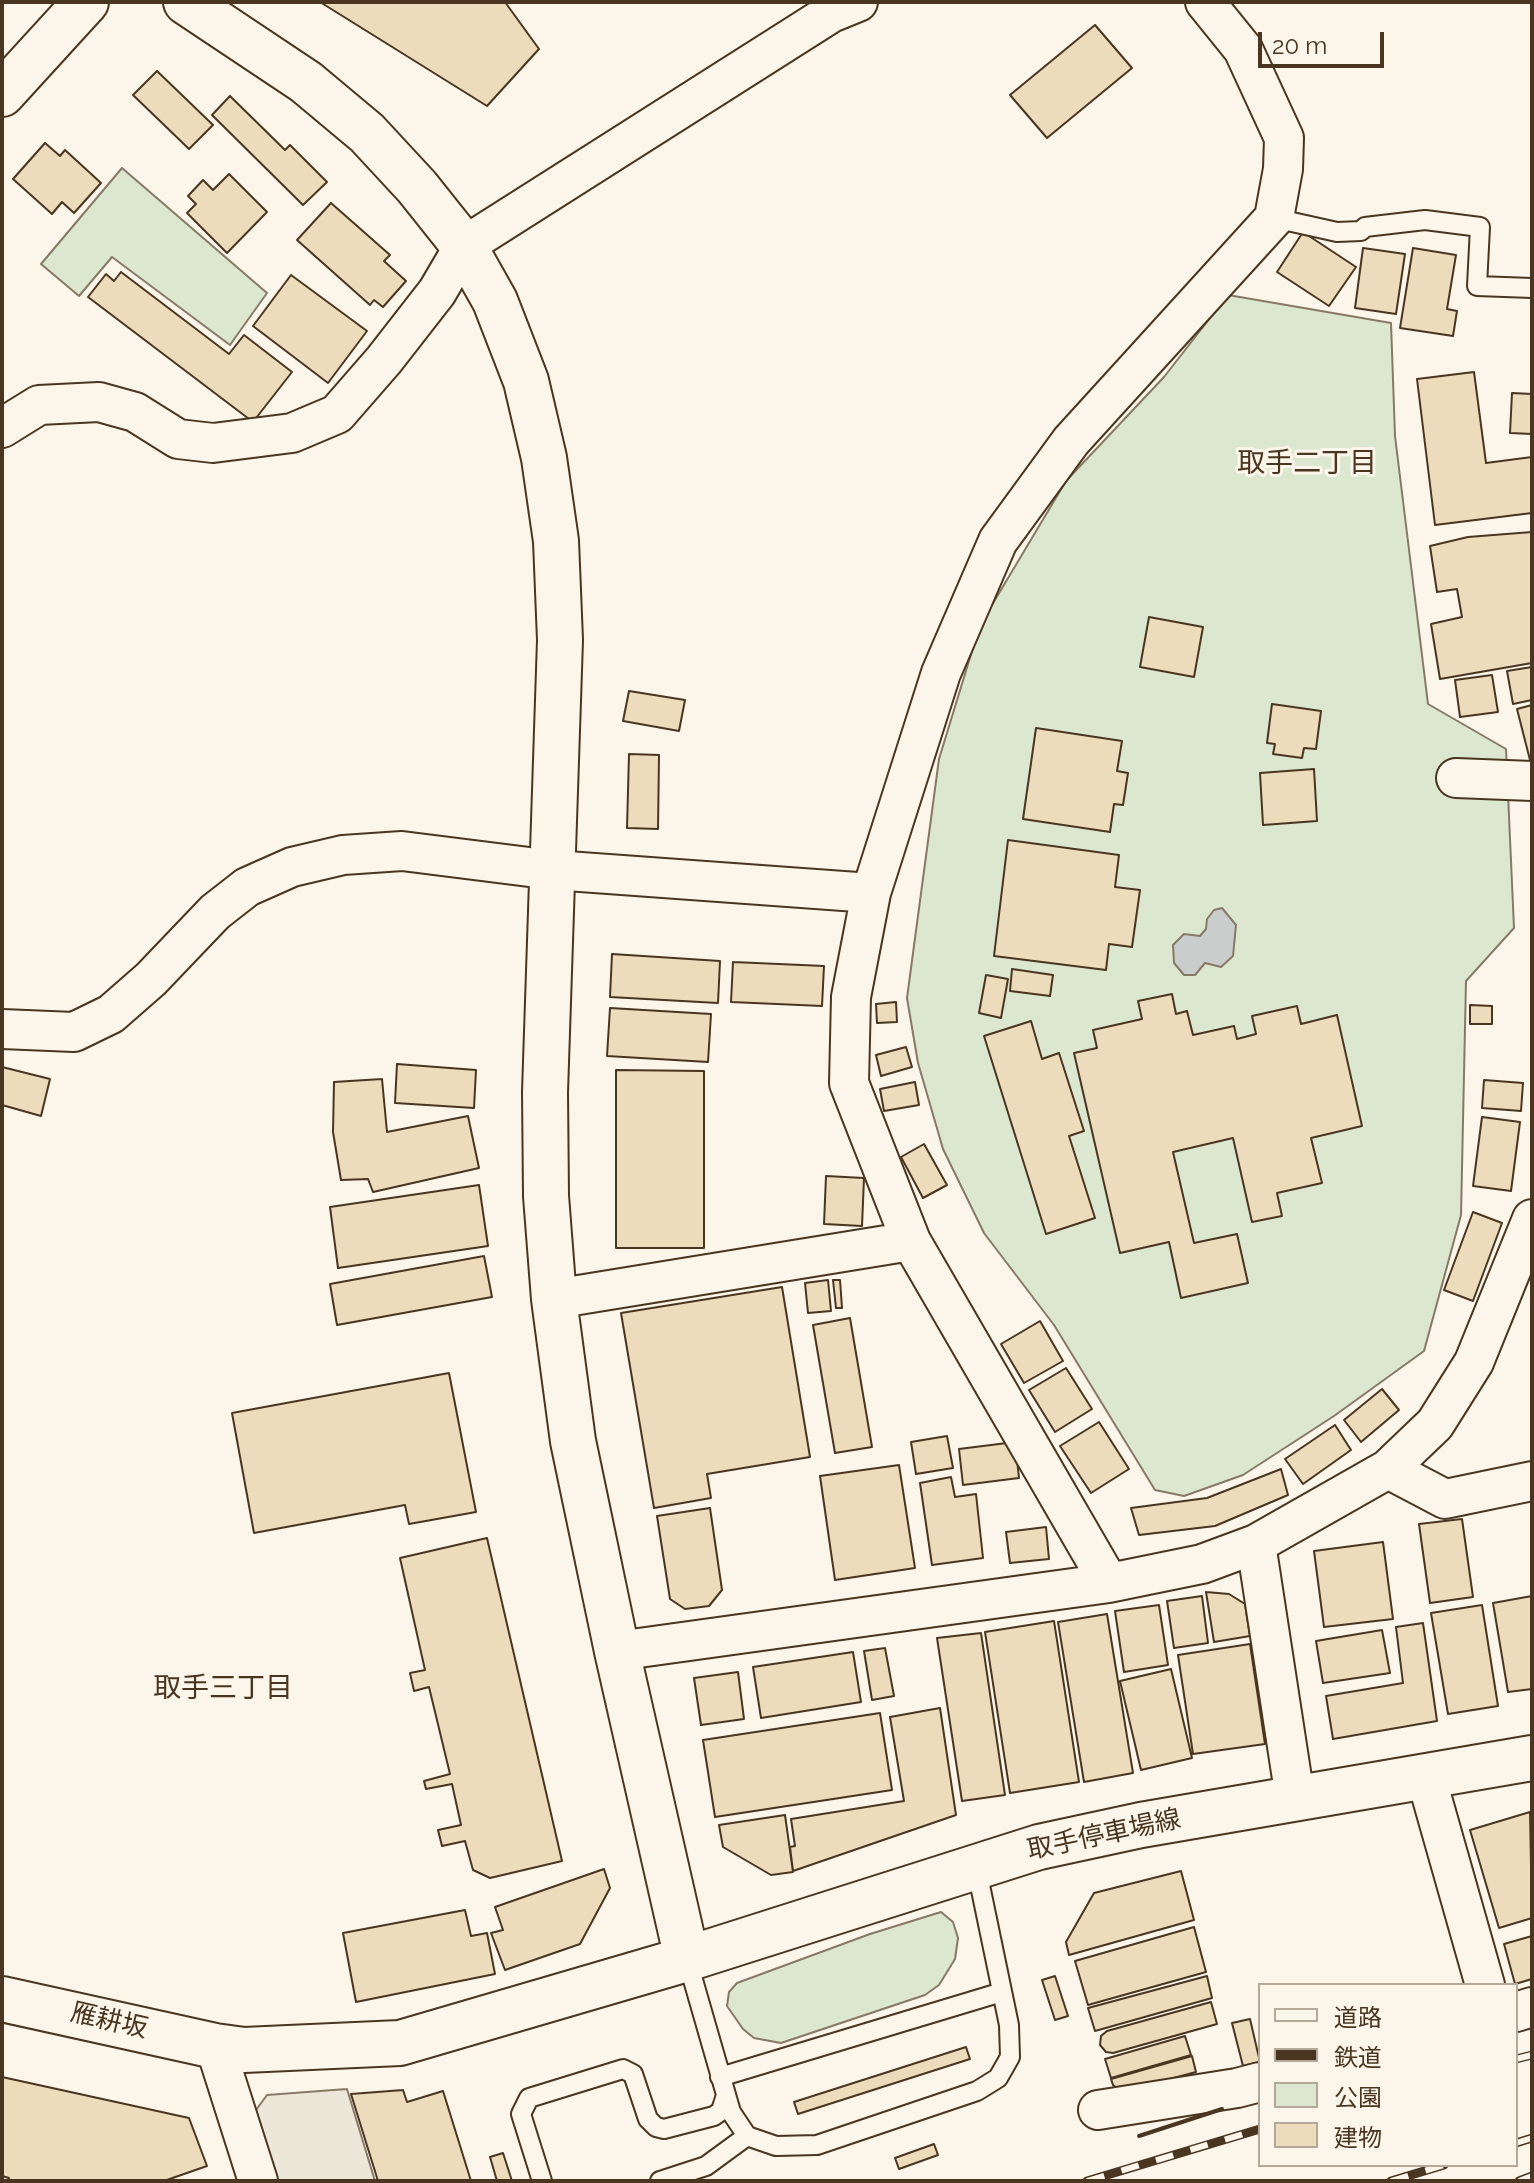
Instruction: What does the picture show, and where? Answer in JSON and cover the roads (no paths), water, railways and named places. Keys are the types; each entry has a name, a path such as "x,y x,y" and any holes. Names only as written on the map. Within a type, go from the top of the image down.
{"street":[{"path":"2,94 86,2"},
{"path":"186,2 306,82 367,133 417,187 464,246 495,301 526,381 544,458 556,541 560,640 545,1092 546,1196 554,1299 573,1441 687,1959"},
{"path":"2,428 39,405 99,402 135,412 178,439 213,443 292,433 337,414 437,292 464,246 831,13 858,2"},
{"path":"1109,1583 911,1241 849,1083 851,997 871,893 941,673 998,541 1071,441 1274,218 1283,169 1284,138 1243,49 1205,2"},
{"path":"1456,778 1532,781"},
{"path":"2,1029 74,1032 111,1014 151,979 215,912 247,887 292,867 343,855 402,851 553,870 871,893"},
{"path":"617,1651 1109,1583 1202,1564 1256,1544 1388,1469 1435,1424 1474,1362 1532,1219"},
{"path":"554,1299 911,1241"},
{"path":"1388,1469 1445,1499 1532,1481"},
{"path":"1256,1544 1295,1798"},
{"name":"取手停車場線","path":"687,1959 1039,1847 1141,1825 1532,1758"},
{"path":"1426,1777 1484,1983"},
{"name":"雁耕坂","path":"2,1999 244,2050 400,2043 687,1959"},
{"path":"215,2046 258,2181"},
{"path":"1098,2110 1258,2082"}],"lane":[{"path":"1274,218 1337,232 1425,220 1480,227 1477,286 1532,288"},
{"path":"687,1959 731,2112 747,2136 776,2146 817,2145 977,2091 998,2078 1010,2057 1009,2025 976,1866"},
{"path":"720,2077 1002,1992"},
{"path":"542,2181 521,2114 529,2098 623,2069 633,2074 648,2119 656,2127 664,2129 714,2116 721,2111 726,2095"},
{"path":"660,2181 706,2166 747,2136"}],"railway":[{"path":"1518,2058 1532,2055"},
{"path":"1087,2181 1258,2130"},
{"path":"1518,2142 1532,2138"},
{"path":"1391,2181 1437,2167"},
{"path":"1519,2181 1532,2176"}],"district":[{"name":"取手二丁目","path":"1307,464"},
{"name":"取手三丁目","path":"223,1689"}]}
